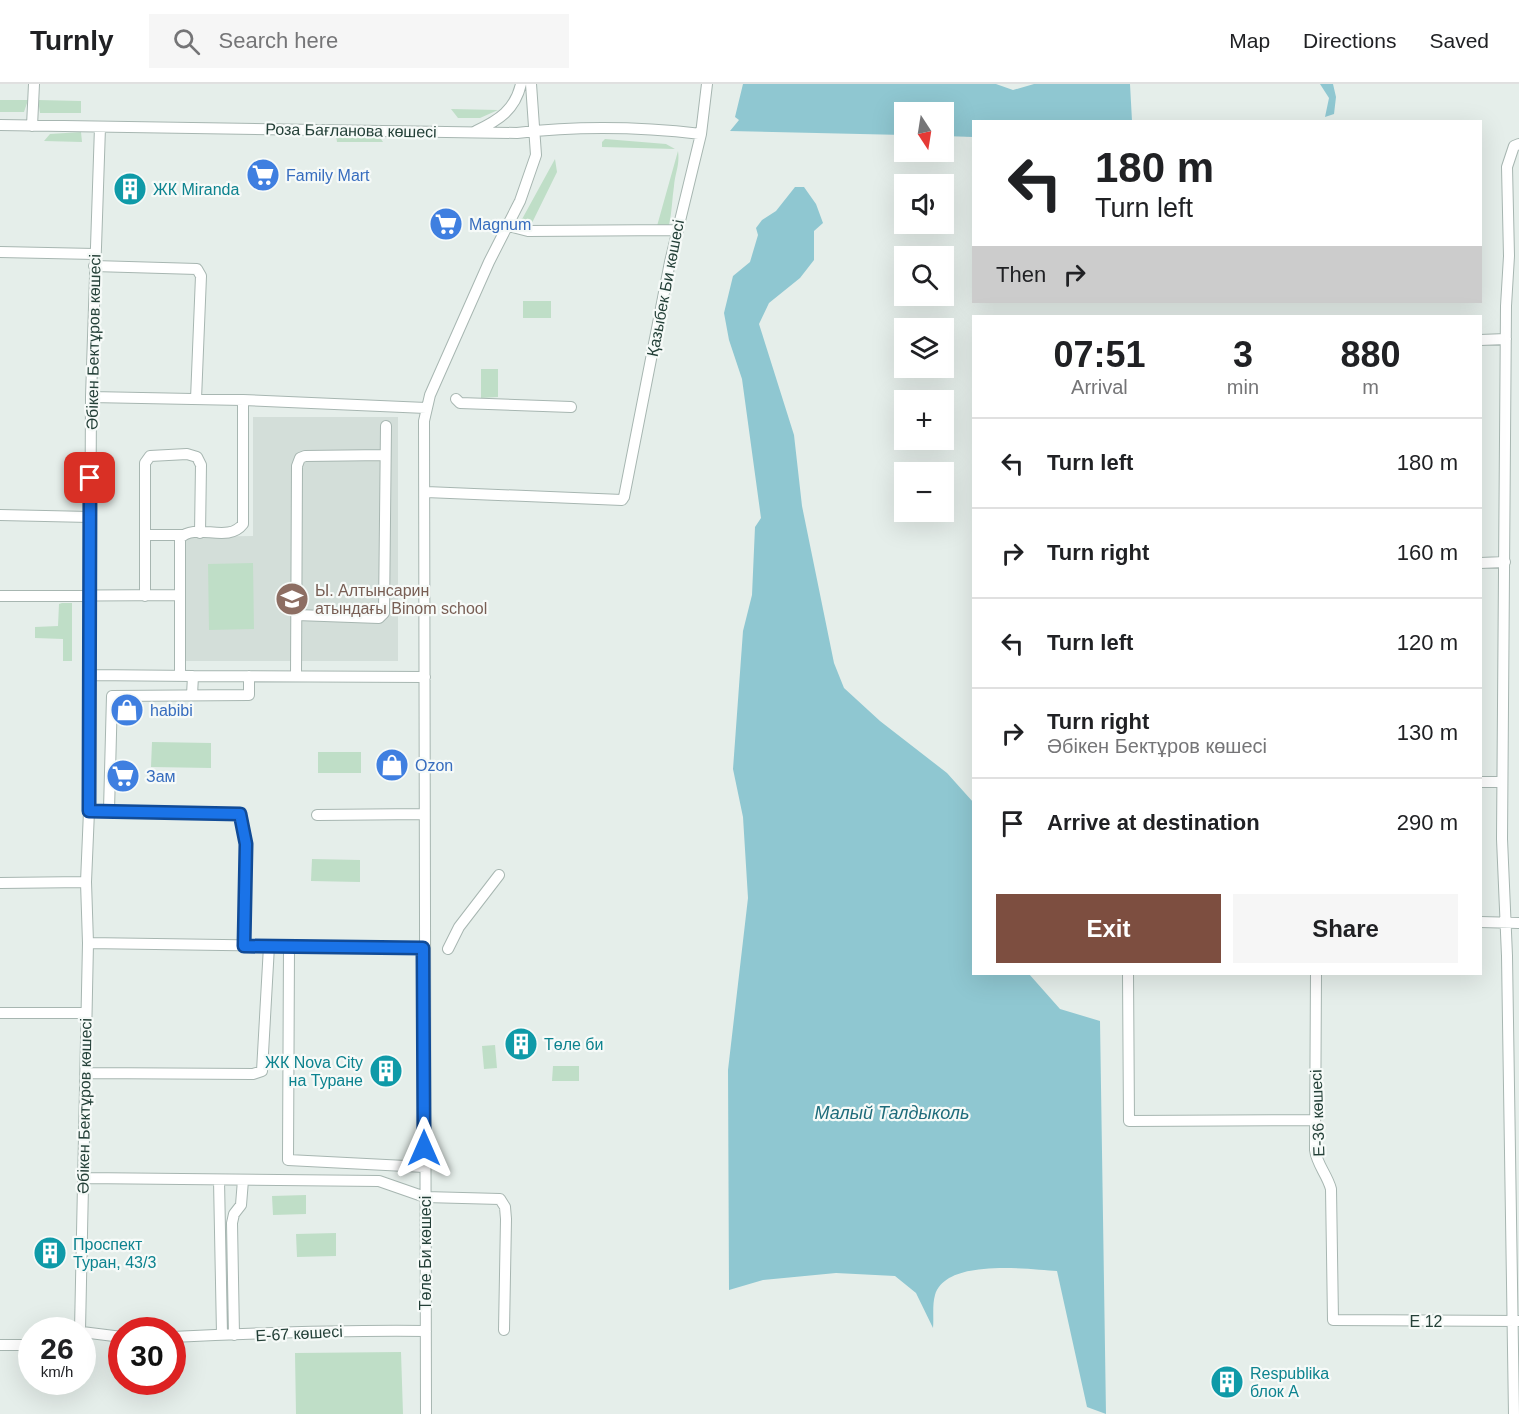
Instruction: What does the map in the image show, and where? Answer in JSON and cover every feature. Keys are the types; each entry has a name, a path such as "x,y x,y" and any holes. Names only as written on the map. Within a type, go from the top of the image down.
{"street":[{"path":"32,126 34,84"},
{"path":"473,132 500,119 512,108 521,84"},
{"path":"91,398 243,400 426,408 489,262 509,226 536,155 531,84"},
{"name":"Қазыбек Би көшесі","path":"426,492 622,500 626,493 676,230 701,134 707,84"},
{"name":"Роза Бағланова көшесі","path":"0,125 473,132 664,130 701,134"},
{"name":"Әбікен Бектұров көшесі","path":"81,1317 88,943 86,882 89,811 91,398 100,127"},
{"path":"1514,1414 1517,1321 1515,1120 1505,923 1502,782 1506,339 1509,256 1507,167 1514,146 1519,144"},
{"path":"509,226 528,231 676,230"},
{"path":"0,252 95,254"},
{"path":"94,266 197,269 201,276 196,399"},
{"path":"1482,340 1506,339"},
{"path":"456,399 460,403 571,408"},
{"path":"145,535 229,533 238,530 243,524 243,400"},
{"name":"Төле Би көшесі","path":"426,408 423,948 426,1414"},
{"path":"297,615 380,618 384,613 386,426"},
{"path":"145,596 145,463 150,456 162,454 197,457 201,465 200,533"},
{"path":"297,676 297,466 300,458 305,456 385,455"},
{"path":"0,515 90,517"},
{"path":"180,676 180,544 183,535"},
{"path":"1482,563 1505,562"},
{"path":"0,596 180,595"},
{"path":"90,675 425,677"},
{"path":"192,695 193,676"},
{"path":"109,810 112,696 249,695 249,676"},
{"path":"1482,782 1502,782"},
{"path":"89,811 240,814 246,844 244,946"},
{"path":"317,814 424,814"},
{"path":"448,949 459,927 499,875"},
{"path":"0,883 86,882"},
{"path":"1482,922 1519,923"},
{"path":"88,943 423,948"},
{"path":"86,1073 252,1074 262,1071 269,946"},
{"path":"289,947 288,1160 425,1167"},
{"path":"1128,975 1128,1121 1315,1120"},
{"name":"Е-36 көшесі","path":"1316,975 1316,1162 1328,1177 1330,1189 1334,1320"},
{"path":"0,1013 86,1013"},
{"path":"83,1178 379,1181 425,1197 494,1199 503,1203 506,1219 504,1329"},
{"path":"219,1180 222,1334"},
{"path":"234,1335 232,1223 234,1214 241,1205 243,1180"},
{"name":"E 12","path":"1334,1320 1517,1321"},
{"name":"Е-67 көшесі","path":"186,1335 316,1330 426,1330"},
{"path":"0,1345 18,1345"}],"shaded area":[{"name":"Ы. Алтынсарин атындағы Binom school","path":"253,417 398,417 398,661 186,661 186,537 253,536"}],"green space":[{"path":"0,100 28,100 24,112 0,112"},
{"path":"38,100 81,101 81,113 40,113"},
{"path":"451,109 498,110 480,118 458,118"},
{"path":"81,132 82,142 44,141 50,134"},
{"path":"336,135 379,136 383,142 337,142"},
{"path":"605,139 666,144 675,149 602,147"},
{"path":"678,151 669,225 657,226"},
{"path":"555,159 557,172 530,227 521,221"},
{"path":"523,301 551,301 551,318 523,318"},
{"path":"481,369 498,369 498,397 481,398"},
{"path":"253,563 254,629 209,630 208,564"},
{"path":"72,603 72,661 63,661 63,639 35,638 35,627 58,626 59,604"},
{"path":"152,742 211,743 211,768 151,767"},
{"path":"318,752 361,752 361,773 318,773"},
{"path":"312,859 360,860 360,882 311,881"},
{"path":"495,1045 497,1068 484,1069 482,1046"},
{"path":"553,1066 579,1066 579,1081 552,1081"},
{"path":"306,1195 306,1214 273,1215 272,1196"},
{"path":"336,1233 336,1256 297,1257 296,1234"},
{"path":"401,1352 403,1414 296,1414 295,1353"}],"water":[{"path":"743,84 996,84 1013,90 1034,84 1130,84 1132,120 972,120 972,137 954,136 954,102 894,102 894,135 730,131 739,120 735,117"},
{"path":"1320,84 1333,84 1336,97 1334,114 1325,117 1329,98"},
{"name":"Малый Талдыколь","path":"795,187 804,187 816,204 823,223 814,231 814,260 800,278 769,303 759,324 794,435 802,506 834,663 844,688 880,721 947,773 972,801 972,975 1030,975 1060,1009 1100,1021 1106,1414 1087,1407 1057,1271 989,1268 955,1275 942,1283 935,1295 933,1328 916,1293 895,1276 836,1273 763,1280 729,1290 728,1070 748,898 743,817 733,769 743,631 752,595 755,527 761,518 742,379 729,340 724,313 733,276 750,262 758,235 756,228 762,220 776,211"}],"place":[{"name":"Family Mart","path":"263,175"},
{"name":"ЖК Miranda","path":"130,189"},
{"name":"Magnum","path":"446,224"},
{"name":"Ы. Алтынсарин атындағы Binom school","path":"292,599"},
{"name":"habibi","path":"127,710"},
{"name":"Ozon","path":"392,765"},
{"name":"Зам","path":"123,776"},
{"name":"Төле би","path":"521,1044"},
{"name":"ЖК Nova City на Туране","path":"386,1071"},
{"name":"Проспект Туран, 43/3","path":"50,1253"},
{"name":"Respublika блок А","path":"1227,1382"}],"route":[{"path":"90,478 89,811 240,814 246,844 244,946 423,948 424,1148"}]}
